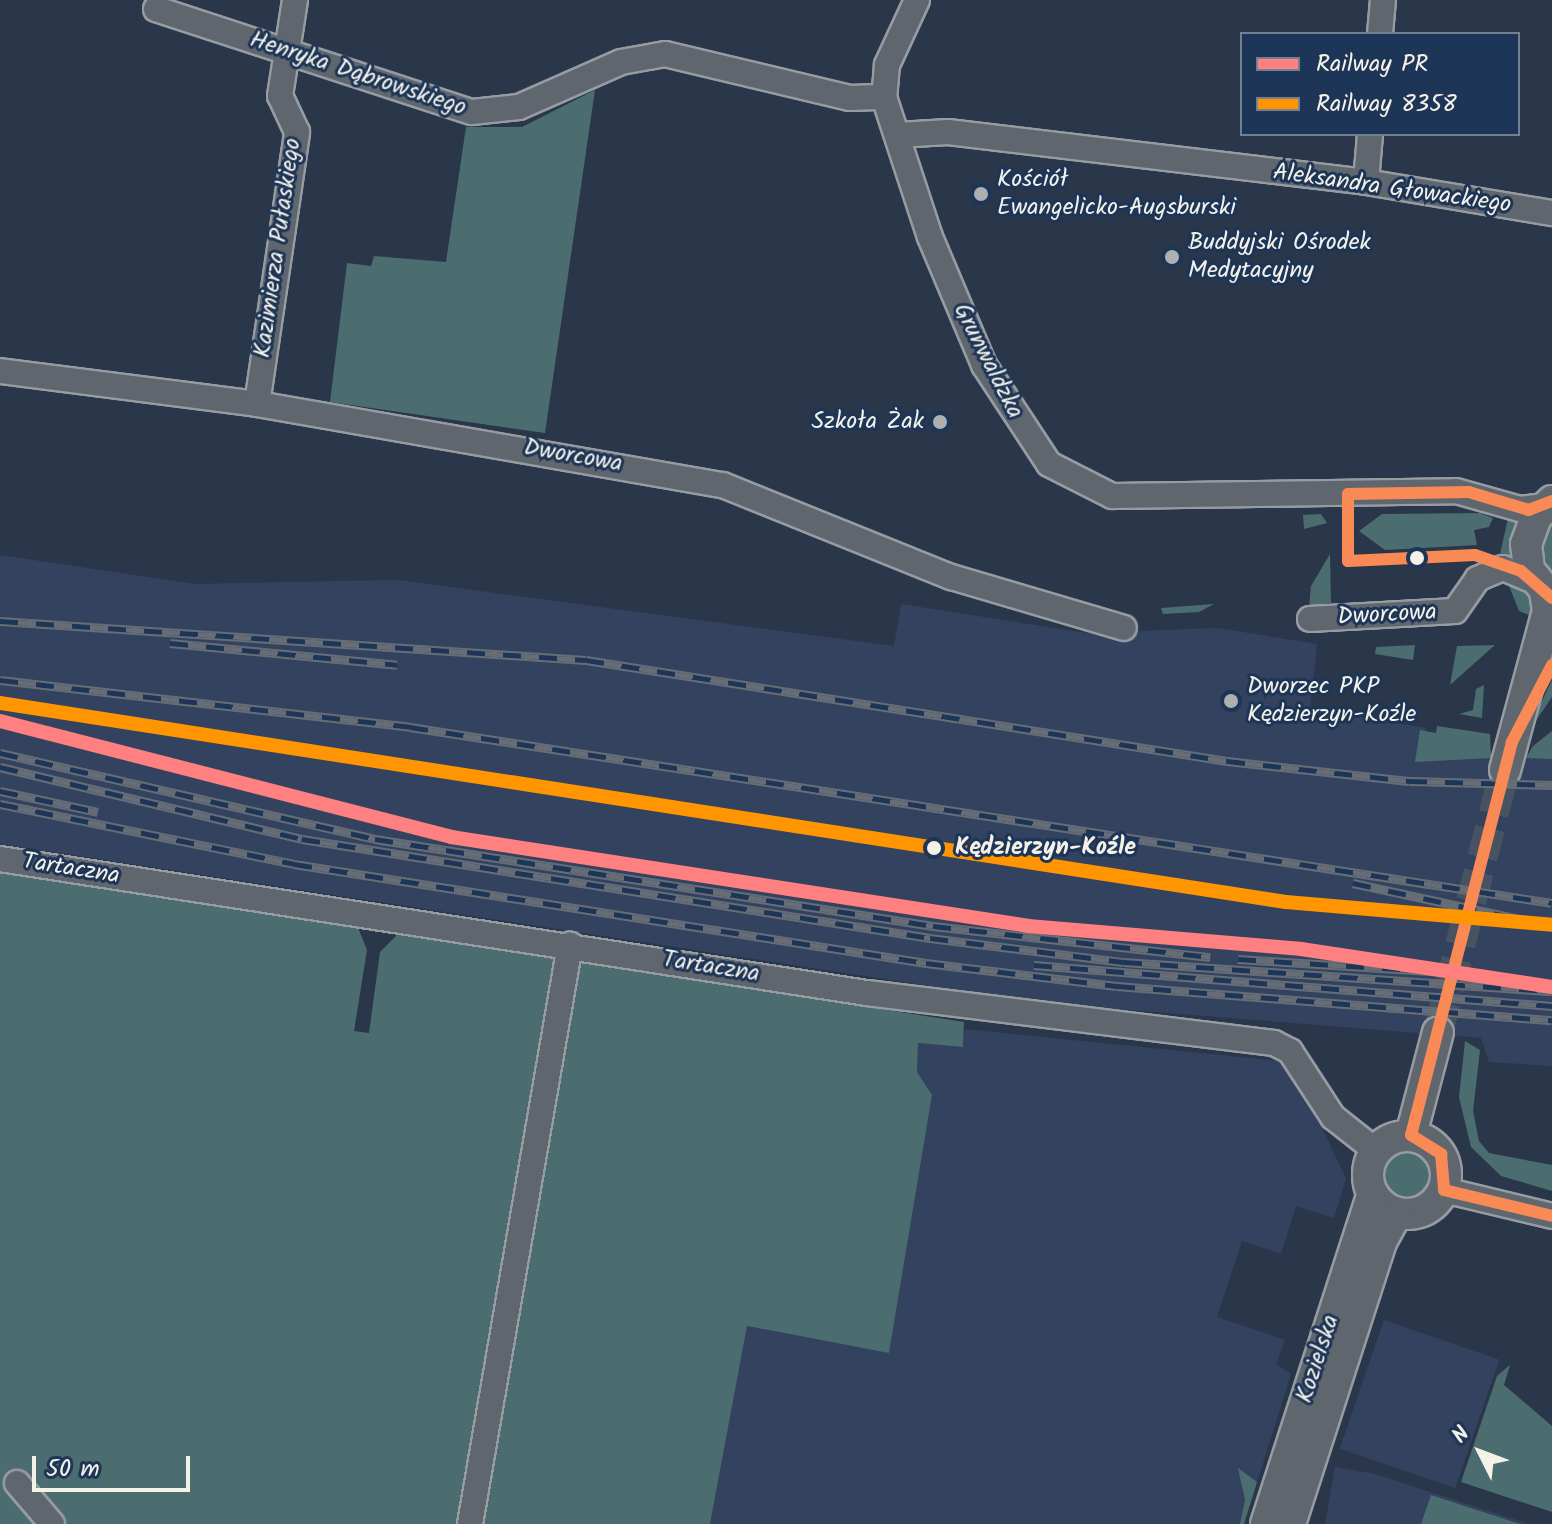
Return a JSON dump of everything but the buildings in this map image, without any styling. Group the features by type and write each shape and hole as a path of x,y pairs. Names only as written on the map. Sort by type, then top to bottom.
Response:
{"main road":[{"path":"1548,504 1526,544 1544,591 1548,611 1509,756 1552,665"},
{"path":"1411,1135 1438,1032"},
{"path":"1411,1135 1441,1154 1444,1190 1428,1209 1397,1213 1372,1195 1369,1169 1376,1151 1411,1135"},
{"name":"Kozielska","path":"1266,1524 1372,1195"},
{"name":"Kozielska","path":"1290,1524 1382,1240 1397,1213"}],"street":[{"name":"Kazimierza Pułaskiego","path":"257,404 297,132 280,96 295,0"},
{"name":"Grunwaldzka","path":"917,0 887,65 884,97 930,237 984,365 1028,439 1083,487 1124,496 1456,491 1520,509 1548,504"},
{"path":"1380,32 1383,0"},
{"name":"Henryka Dąbrowskiego","path":"156,9 472,112 519,107 621,62 665,54 850,98 884,97"},
{"name":"Aleksandra Głowackiego","path":"898,135 948,132 1366,182 1552,213"},
{"path":"1366,182 1370,136"},
{"name":"Dworcowa","path":"0,371 257,404 723,485 951,577 1124,628"},
{"name":"Dworcowa","path":"1310,619 1455,611 1477,579 1503,568 1544,591"},
{"name":"Tartaczna","path":"0,859 867,993 1274,1043 1290,1051 1333,1117 1376,1151"},
{"path":"470,1524 570,945"},
{"path":"1444,1190 1552,1216"},
{"path":"17,1483 52,1524"}],"shaded area":[{"path":"0,555 195,584 398,580 894,646 901,604 1086,633 1218,628 1317,644 1310,709 1426,728 1423,749 1552,755 1552,1066 1489,1062 1481,1038 1042,1003 0,844"},
{"path":"965,1029 1280,1061 1320,1123 1346,1179 1334,1218 1296,1206 1281,1254 1242,1241 1217,1317 1285,1340 1276,1364 1291,1374 1244,1524 710,1524 747,1326 889,1353 932,1095 917,1072 918,1043 963,1047"},
{"path":"1384,1320 1499,1360 1455,1488 1340,1449"},
{"path":"1335,1467 1375,1474 1529,1524 1325,1524"}],"green space":[{"path":"595,90 545,433 330,402 347,263 371,266 374,256 446,262 466,127 522,127"},
{"path":"1480,513 1493,518 1489,527 1474,530 1477,545 1385,550 1359,531 1382,514"},
{"path":"1321,514 1327,523 1304,529 1303,515"},
{"path":"1509,514 1525,520 1513,562 1500,554"},
{"path":"1552,523 1552,577 1542,550"},
{"path":"1330,554 1331,603 1309,607 1311,586"},
{"path":"1506,578 1530,589 1539,619 1519,611"},
{"path":"1214,604 1199,612 1163,614 1161,608"},
{"path":"1415,645 1413,660 1375,654 1376,647"},
{"path":"1495,645 1450,685 1457,646"},
{"path":"1552,680 1552,697 1533,725 1539,707"},
{"path":"1484,685 1482,718 1459,714 1473,710 1476,689"},
{"path":"1437,726 1490,734 1491,758 1415,762 1420,730 1436,733"},
{"path":"1552,731 1552,759 1526,758 1533,746"},
{"path":"0,873 357,925 367,950 354,1031 369,1033 380,952 398,934 964,1022 963,1047 918,1043 917,1072 932,1095 889,1353 747,1326 710,1524 0,1524"},
{"path":"1465,1041 1480,1050 1473,1111 1479,1141 1489,1153 1552,1165 1552,1191 1501,1176 1471,1147 1459,1097"},
{"path":"1408,1146 1428,1154 1436,1174 1428,1194 1408,1202 1388,1194 1380,1174 1388,1154"},
{"path":"1510,1365 1504,1385 1552,1426 1552,1512 1461,1482 1497,1376"},
{"path":"1238,1468 1257,1482 1244,1524 1240,1524 1245,1500"},
{"path":"1431,1495 1520,1524 1421,1524"}],"tunnel":[{"path":"1438,1032 1505,770"}],"railway":[{"path":"0,621 586,660 1227,761 1409,781 1552,785"},
{"path":"170,643 397,665"},
{"path":"0,680 410,727 1552,903"},
{"path":"0,753 375,839 933,926 1210,957"},
{"path":"0,767 302,839 930,938 1124,962 1552,991"},
{"path":"0,791 98,812"},
{"path":"0,804 294,864 926,963 1117,986 1552,1020"},
{"path":"1353,883 1552,926"},
{"path":"1238,959 1462,973"},
{"path":"1034,965 1552,1006"}],"rail line":[{"name":"8358","path":"0,703 1286,902 1552,925"},
{"name":"PR","path":"0,721 451,837 1029,926 1301,949 1552,987"}],"transit line":[{"path":"1552,501 1529,510 1469,492 1348,494 1348,561 1475,555 1521,571 1552,598"},
{"path":"1552,665 1512,742 1411,1135 1441,1154 1444,1190 1552,1216"}],"place":[{"name":"Kościół Ewangelicko-Augsburski","path":"981,194"},
{"name":"Buddyjski Ośrodek Medytacyjny","path":"1172,257"},
{"name":"Szkoła Żak","path":"940,422"},
{"name":"Dworzec PKP Kędzierzyn-Koźle","path":"1231,701"},
{"name":"Kędzierzyn-Koźle","path":"934,848"}]}
